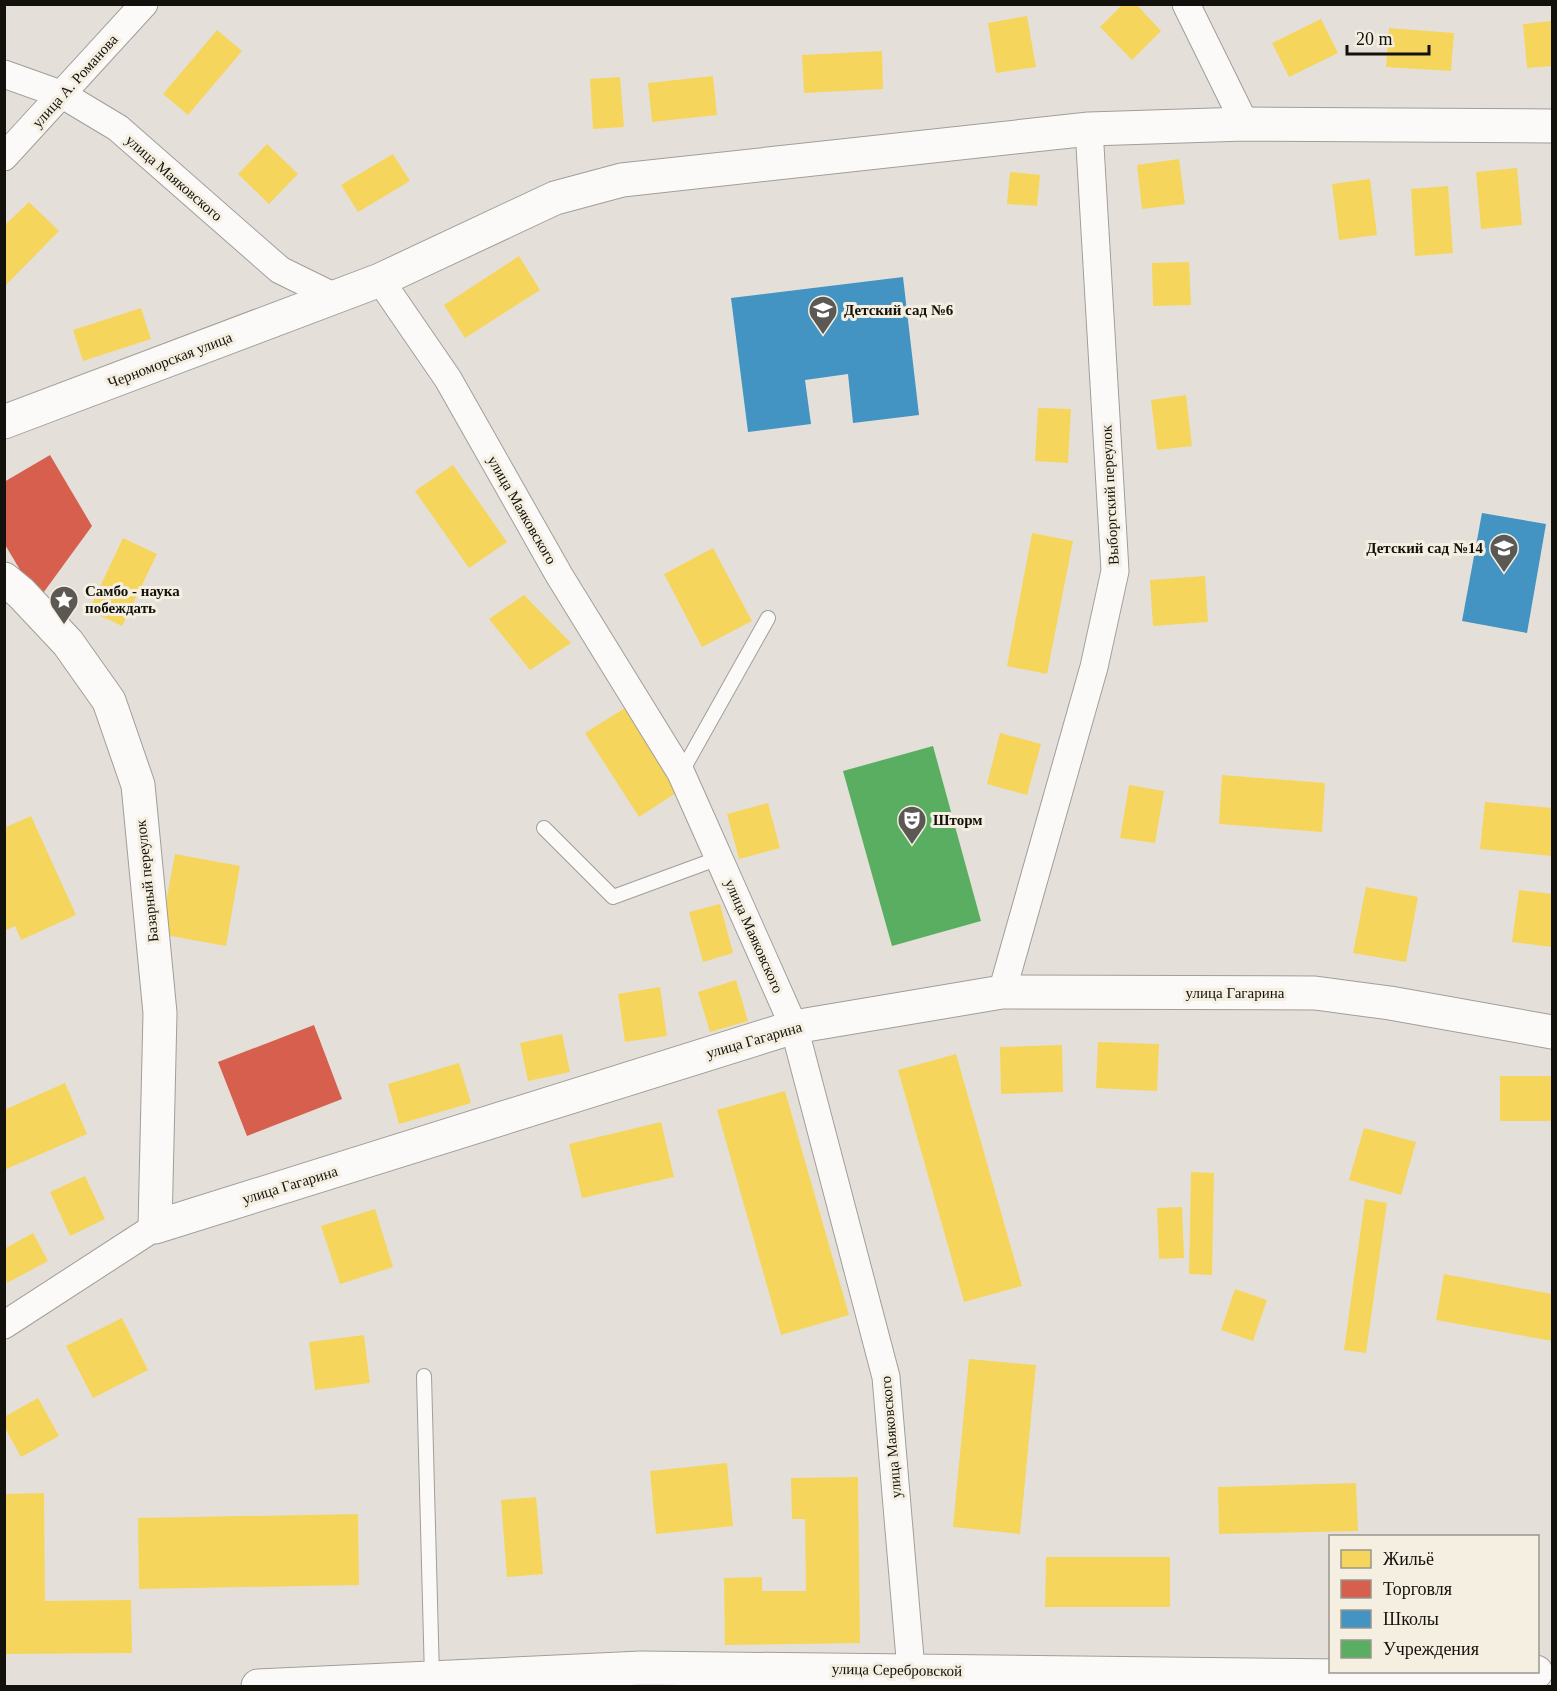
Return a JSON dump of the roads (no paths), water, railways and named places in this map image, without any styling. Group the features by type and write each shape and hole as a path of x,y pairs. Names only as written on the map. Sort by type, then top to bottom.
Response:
{"street":[{"name":"улица А. Романова","path":"4,158 144,4"},
{"path":"1186,4 1245,124"},
{"name":"улица Маяковского","path":"4,74 63,95 118,128 280,270 335,297"},
{"name":"Черноморская улица","path":"4,422 380,280 555,198 622,180 1089,129 1245,124 1552,126"},
{"name":"Выборгский переулок","path":"1002,992 1094,667 1115,571 1089,129"},
{"name":"улица Маяковского","path":"380,280 448,379 559,575 681,773 794,1027 886,1377 911,1670"},
{"name":"Базарный переулок","path":"4,579 21,593 68,643 109,701 138,785 160,1013 155,1227"},
{"name":"улица Гагарина","path":"4,1325 155,1227 794,1027 1002,992 1315,993 1390,1003 1552,1032"},
{"name":"улица Серебровской","path":"258,1686 641,1668 1347,1676 1461,1673"}],"lane":[{"path":"681,773 768,618"},
{"path":"544,828 613,897 719,858"},
{"path":"424,1376 432,1677"}],"place":[{"name":"Детский сад №6","path":"823,336"},
{"name":"Детский сад №14","path":"1504,574"},
{"name":"Самбо - наука побеждать","path":"64,626"},
{"name":"Шторм","path":"912,846"}]}
